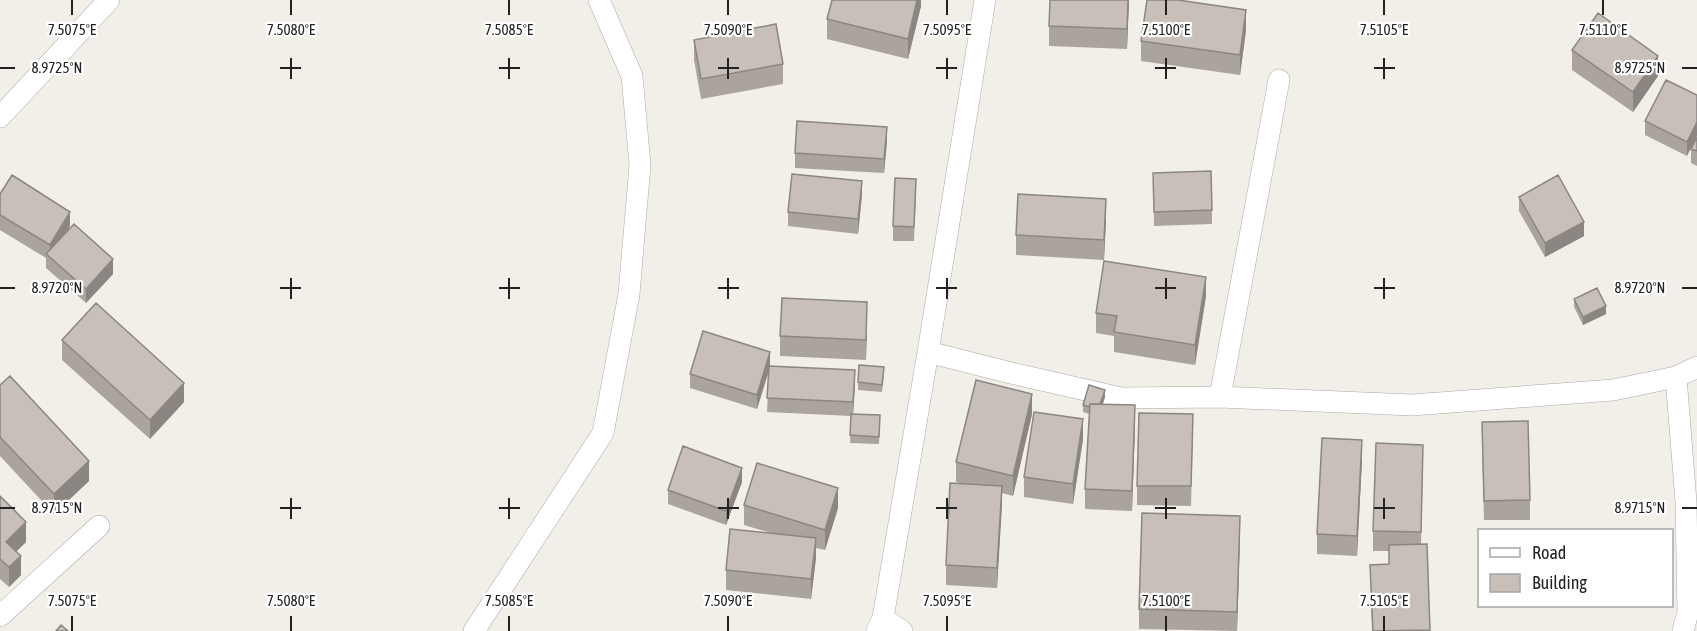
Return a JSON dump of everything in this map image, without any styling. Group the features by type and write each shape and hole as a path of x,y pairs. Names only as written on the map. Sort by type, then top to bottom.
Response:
{"street":[{"path":"0,117 109,0"},
{"path":"474,631 603,433 629,294 640,165 632,75 599,0"},
{"path":"902,631 880,624 928,352 985,0"},
{"path":"1220,397 1280,80"},
{"path":"928,352 1011,374 1121,398 1220,397 1412,405 1613,390 1676,377 1697,367"},
{"path":"1676,377 1686,502 1688,612 1683,631"},
{"path":"0,616 99,526"}],"building":[{"path":"832,0 917,0 908,39 827,19"},
{"path":"1050,0 1128,0 1127,29 1049,26"},
{"path":"1147,0 1178,0 1246,10 1240,55 1141,41"},
{"path":"1598,13 1658,56 1633,92 1572,50"},
{"path":"776,24 783,64 701,79 694,40"},
{"path":"1666,80 1697,95 1697,122 1687,142 1645,121"},
{"path":"797,121 887,127 884,159 795,153"},
{"path":"1697,137 1697,151 1691,149"},
{"path":"1211,171 1212,210 1154,212 1153,173"},
{"path":"792,174 862,181 858,219 788,212"},
{"path":"12,175 70,212 50,245 0,215 0,194"},
{"path":"1558,175 1584,222 1545,243 1519,197"},
{"path":"895,178 916,179 914,227 893,226"},
{"path":"1018,194 1106,199 1104,240 1016,235"},
{"path":"74,224 113,259 86,289 46,254"},
{"path":"1104,261 1206,277 1195,345 1114,332 1117,316 1096,313"},
{"path":"1597,288 1606,306 1583,317 1574,299"},
{"path":"782,298 867,302 866,340 780,336"},
{"path":"96,303 184,383 150,420 62,340"},
{"path":"703,331 770,352 757,395 690,374"},
{"path":"859,365 884,367 882,385 858,382"},
{"path":"769,366 855,370 853,402 767,398"},
{"path":"10,376 89,461 54,494 0,437 0,385"},
{"path":"976,380 1032,394 1013,476 956,462"},
{"path":"1089,385 1105,390 1100,404 1090,404 1089,407 1083,405"},
{"path":"1090,404 1135,405 1132,491 1085,489"},
{"path":"1034,412 1083,419 1073,484 1024,477"},
{"path":"1139,413 1193,414 1191,486 1137,486"},
{"path":"851,414 880,415 879,437 850,435"},
{"path":"1528,421 1530,500 1484,501 1482,422"},
{"path":"1322,438 1362,440 1357,536 1317,534"},
{"path":"1376,443 1423,445 1421,532 1373,531"},
{"path":"683,446 742,468 726,511 668,490"},
{"path":"757,463 838,488 825,530 744,505"},
{"path":"950,483 1002,486 997,568 946,565"},
{"path":"0,496 26,522 6,542 21,556 9,567 0,559"},
{"path":"1142,513 1240,516 1237,612 1139,609"},
{"path":"730,529 816,538 811,579 726,570"},
{"path":"1427,544 1430,630 1373,631 1370,565 1389,564 1389,545"},
{"path":"61,625 68,631 56,631"}]}
